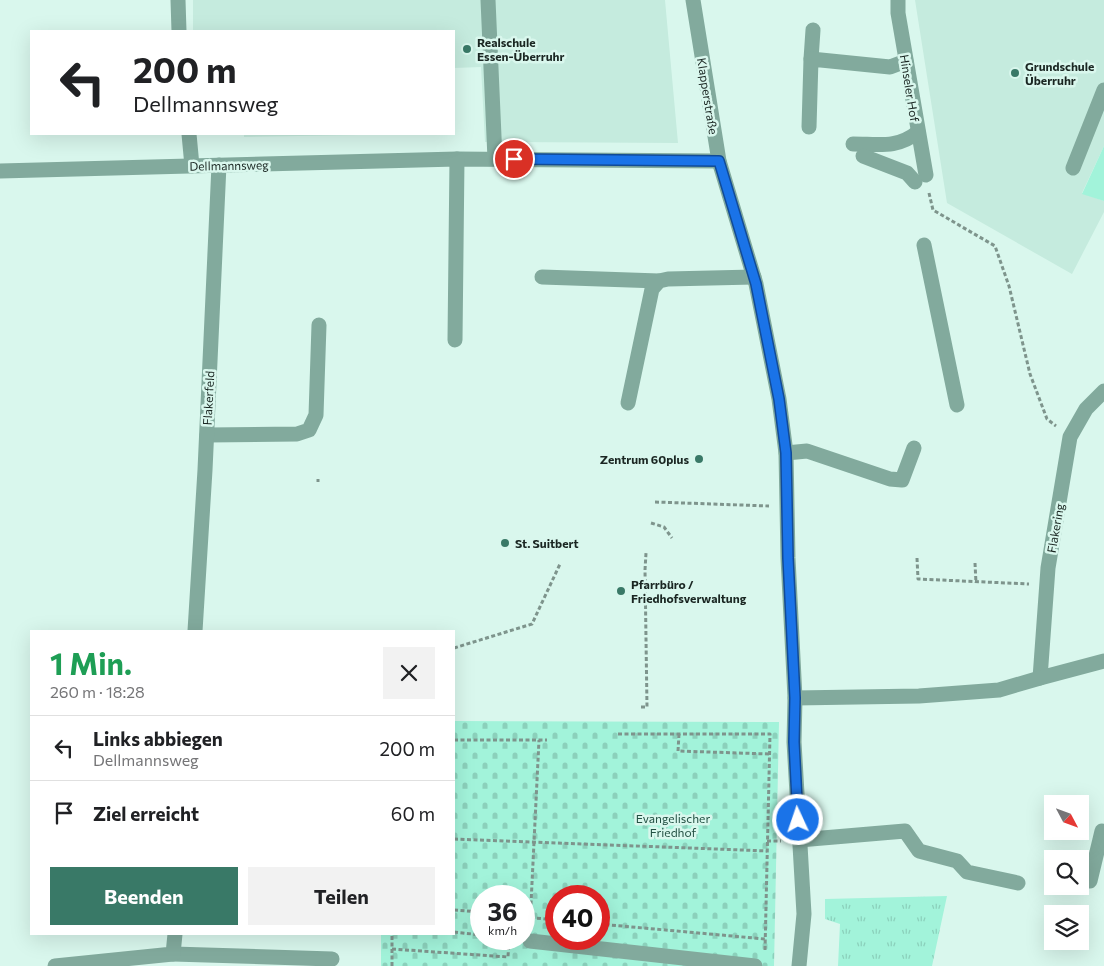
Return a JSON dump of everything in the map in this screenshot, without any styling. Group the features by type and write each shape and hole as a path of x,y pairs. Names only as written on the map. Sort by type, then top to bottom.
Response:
{"street":[{"path":"178,0 178,30"},
{"path":"488,0 495,159"},
{"name":"Klapperstraße","path":"693,0 719,161 754,277 779,399 786,453 788,558 795,698 794,742 804,914 799,966"},
{"name":"Hinseler Hof","path":"898,0 898,13 918,132 921,178"},
{"path":"810,127 812,30"},
{"path":"811,59 890,67 906,62"},
{"path":"1073,168 1104,90"},
{"path":"853,144 890,145 908,140 918,132"},
{"path":"189,135 192,166"},
{"path":"863,156 921,178"},
{"path":"456,340 457,159"},
{"name":"Dellmannsweg","path":"0,171 457,159 719,161"},
{"name":"Flakerfeld","path":"195,630 207,435 219,165"},
{"path":"924,245 957,405"},
{"path":"542,277 659,281 668,279 754,277"},
{"path":"628,403 652,289 659,281"},
{"path":"207,435 297,434 309,430 316,415 319,325"},
{"name":"Flakering","path":"1040,678 1047,584 1070,437 1086,408 1104,391"},
{"path":"786,453 807,451 890,479 902,480 914,448"},
{"path":"795,698 919,696 999,690 1104,662"},
{"path":"799,840 905,831 920,852 957,861 967,872 1018,883"},
{"path":"1090,881 1102,831 1104,832"},
{"path":"173,954 175,935"},
{"path":"535,941 760,962"},
{"path":"56,966 173,954 332,959"}],"path":[{"path":"921,178 933,210 995,246 1009,286 1030,374 1048,419 1070,437"},
{"path":"655,502 788,506"},
{"path":"651,523 664,527 672,538"},
{"path":"641,707 647,707 646,553"},
{"path":"917,558 918,579 976,583 1047,584"},
{"path":"976,563 976,583"},
{"path":"455,648 532,624 560,564"},
{"path":"618,734 770,734 765,939 760,962"},
{"path":"679,734 678,751 769,754"},
{"path":"455,740 547,740"},
{"path":"532,885 539,740"},
{"path":"455,839 767,851"},
{"path":"455,910 470,911"},
{"path":"610,925 765,939"},
{"path":"455,932 470,934"},
{"path":"392,935 392,966"},
{"path":"392,949 508,957 508,950"}],"shaded area":[{"path":"193,0 665,0 678,143 485,142 481,67 455,68 455,30 193,30"},
{"name":"Grundschule Überruhr","path":"915,0 1104,0 1104,146 1082,193 1104,201 1104,212 1072,274 947,203"},
{"path":"244,135 361,135 244,137"}],"green space":[{"path":"1104,146 1104,201 1082,194"},
{"name":"Evangelischer Friedhof","path":"455,721 779,722 774,966 381,966 381,935 455,935"},
{"path":"947,896 932,966 838,966 840,924 825,919 825,899"}],"place":[{"name":"Realschule Essen-Überruhr","path":"467,49"},
{"name":"Grundschule Überruhr","path":"1015,73"},
{"name":"Zentrum 60plus","path":"699,459"},
{"name":"St. Suitbert","path":"505,543"},
{"name":"Pfarrbüro / Friedhofsverwaltung","path":"621,591"}],"route":[{"path":"514,159 719,161 756,284 779,399 786,453 798,820"}]}
